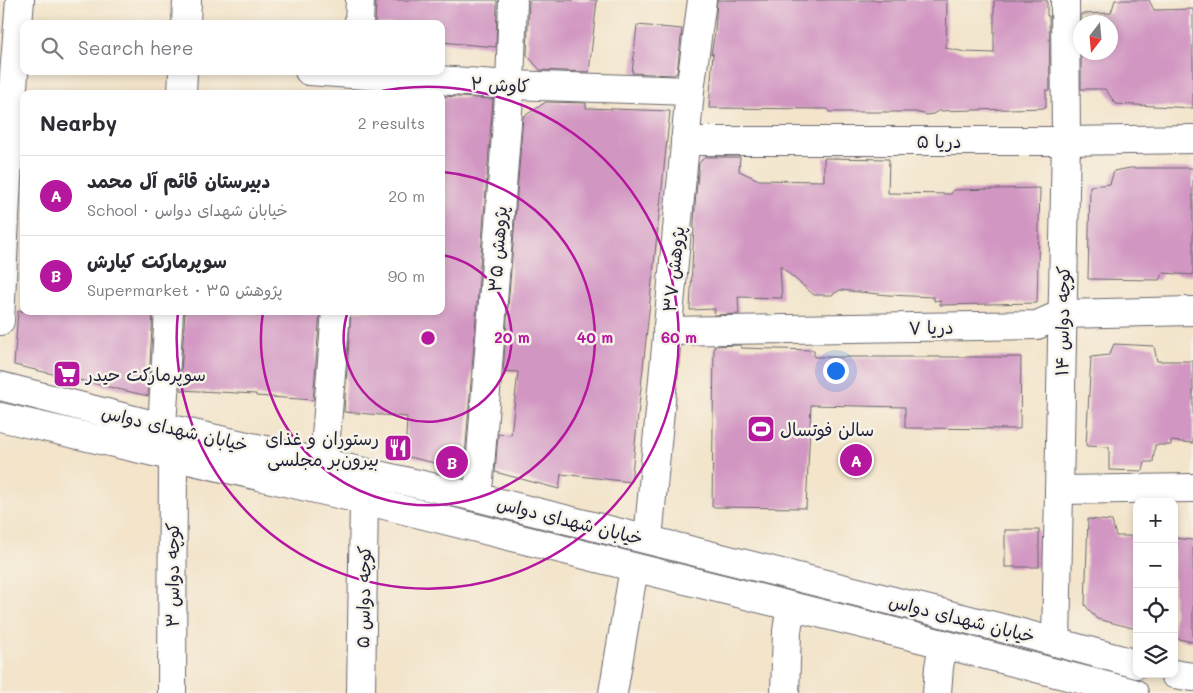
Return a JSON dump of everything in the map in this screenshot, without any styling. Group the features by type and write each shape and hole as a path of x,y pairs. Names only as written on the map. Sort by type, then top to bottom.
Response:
{"street":[{"path":"0,321 5,137 20,52 20,0"},
{"path":"186,20 187,0"},
{"path":"359,20 360,0"},
{"name":"پژوهش ۳۵","path":"476,497 479,480 510,85 513,0"},
{"name":"پژوهش ۳۷","path":"648,539 685,140 702,0"},
{"name":"کوچه دواس ۱۴","path":"1056,642 1066,141 1065,0"},
{"path":"182,90 183,75"},
{"name":"کاوش ۲","path":"330,75 356,80 690,91"},
{"name":"دریا ۵","path":"685,140 1193,140"},
{"name":"دریا ۷","path":"667,331 1037,325 1062,314 1193,311"},
{"path":"162,427 169,315"},
{"path":"324,462 336,315"},
{"name":"خیابان شهدای دواس","path":"0,386 162,427 476,497 648,539 1133,663"},
{"name":"خیابان شهدای دواس","path":"0,417 364,500 1134,693"},
{"name":"کوچه دواس ۳","path":"172,693 173,457"},
{"path":"1059,490 1193,488"},
{"name":"کوچه دواس ۵","path":"361,693 364,500"},
{"path":"613,693 634,568"},
{"path":"785,693 787,631 791,606"},
{"path":"937,693 943,644"},
{"path":"1178,675 1193,677"}],"building":[{"path":"376,0 497,0 496,47 445,42 445,20 375,20"},
{"path":"529,0 597,0 589,72 540,70 527,55"},
{"path":"717,0 947,0 946,48 965,52 994,53 994,0 1047,0 1050,90 1046,90 1046,108 938,111 927,115 915,112 829,112 828,109 709,108 713,53 711,54 715,32"},
{"path":"1115,0 1149,0 1154,10 1193,9 1193,108 1116,104 1105,89 1081,89 1081,60 1118,60 1118,15 1081,14 1111,13"},
{"path":"637,25 682,29 677,73 673,75 632,73"},
{"path":"445,96 493,99 464,470 405,456 407,417 344,412 351,315 445,315"},
{"path":"546,102 586,103 586,108 670,111 631,482 561,474 559,489 495,472 498,434 511,435 518,372 503,371 523,117"},
{"path":"705,157 740,157 739,171 759,180 824,181 824,158 889,159 888,193 951,194 953,190 1040,188 1037,303 940,305 940,300 934,301 934,297 840,290 832,295 814,295 780,266 782,298 738,297 739,314 714,315 715,309 690,310 699,163"},
{"path":"1130,168 1193,168 1193,275 1163,273 1159,280 1088,279 1090,186 1110,184 1114,171"},
{"path":"18,311 20,311 20,315 153,315 148,396 14,365"},
{"path":"185,315 320,315 313,400 256,396 256,394 180,390"},
{"path":"1114,344 1154,346 1157,361 1193,361 1193,443 1171,441 1171,445 1155,445 1153,462 1145,462 1143,471 1109,470 1109,447 1086,446 1091,357 1109,355"},
{"path":"741,345 741,348 814,350 814,357 1021,357 1020,429 905,428 905,407 811,405 806,508 712,507 714,346"},
{"path":"1088,519 1112,521 1116,536 1133,536 1133,628 1097,619 1085,605"},
{"path":"1005,530 1039,530 1039,567 1005,567"},
{"path":"1178,538 1193,540 1193,642 1178,639"}],"place":[{"name":"سوپرمارکت حیدر","path":"67,374"},
{"name":"سالن فوتسال","path":"761,429"},
{"name":"رستوران و غذای بیرون‌بر مجلسی","path":"398,448"},
{"name":"دبیرستان قائم آل محمد","path":"856,460"},
{"name":"سوپرمارکت کیارش","path":"452,462"}]}
